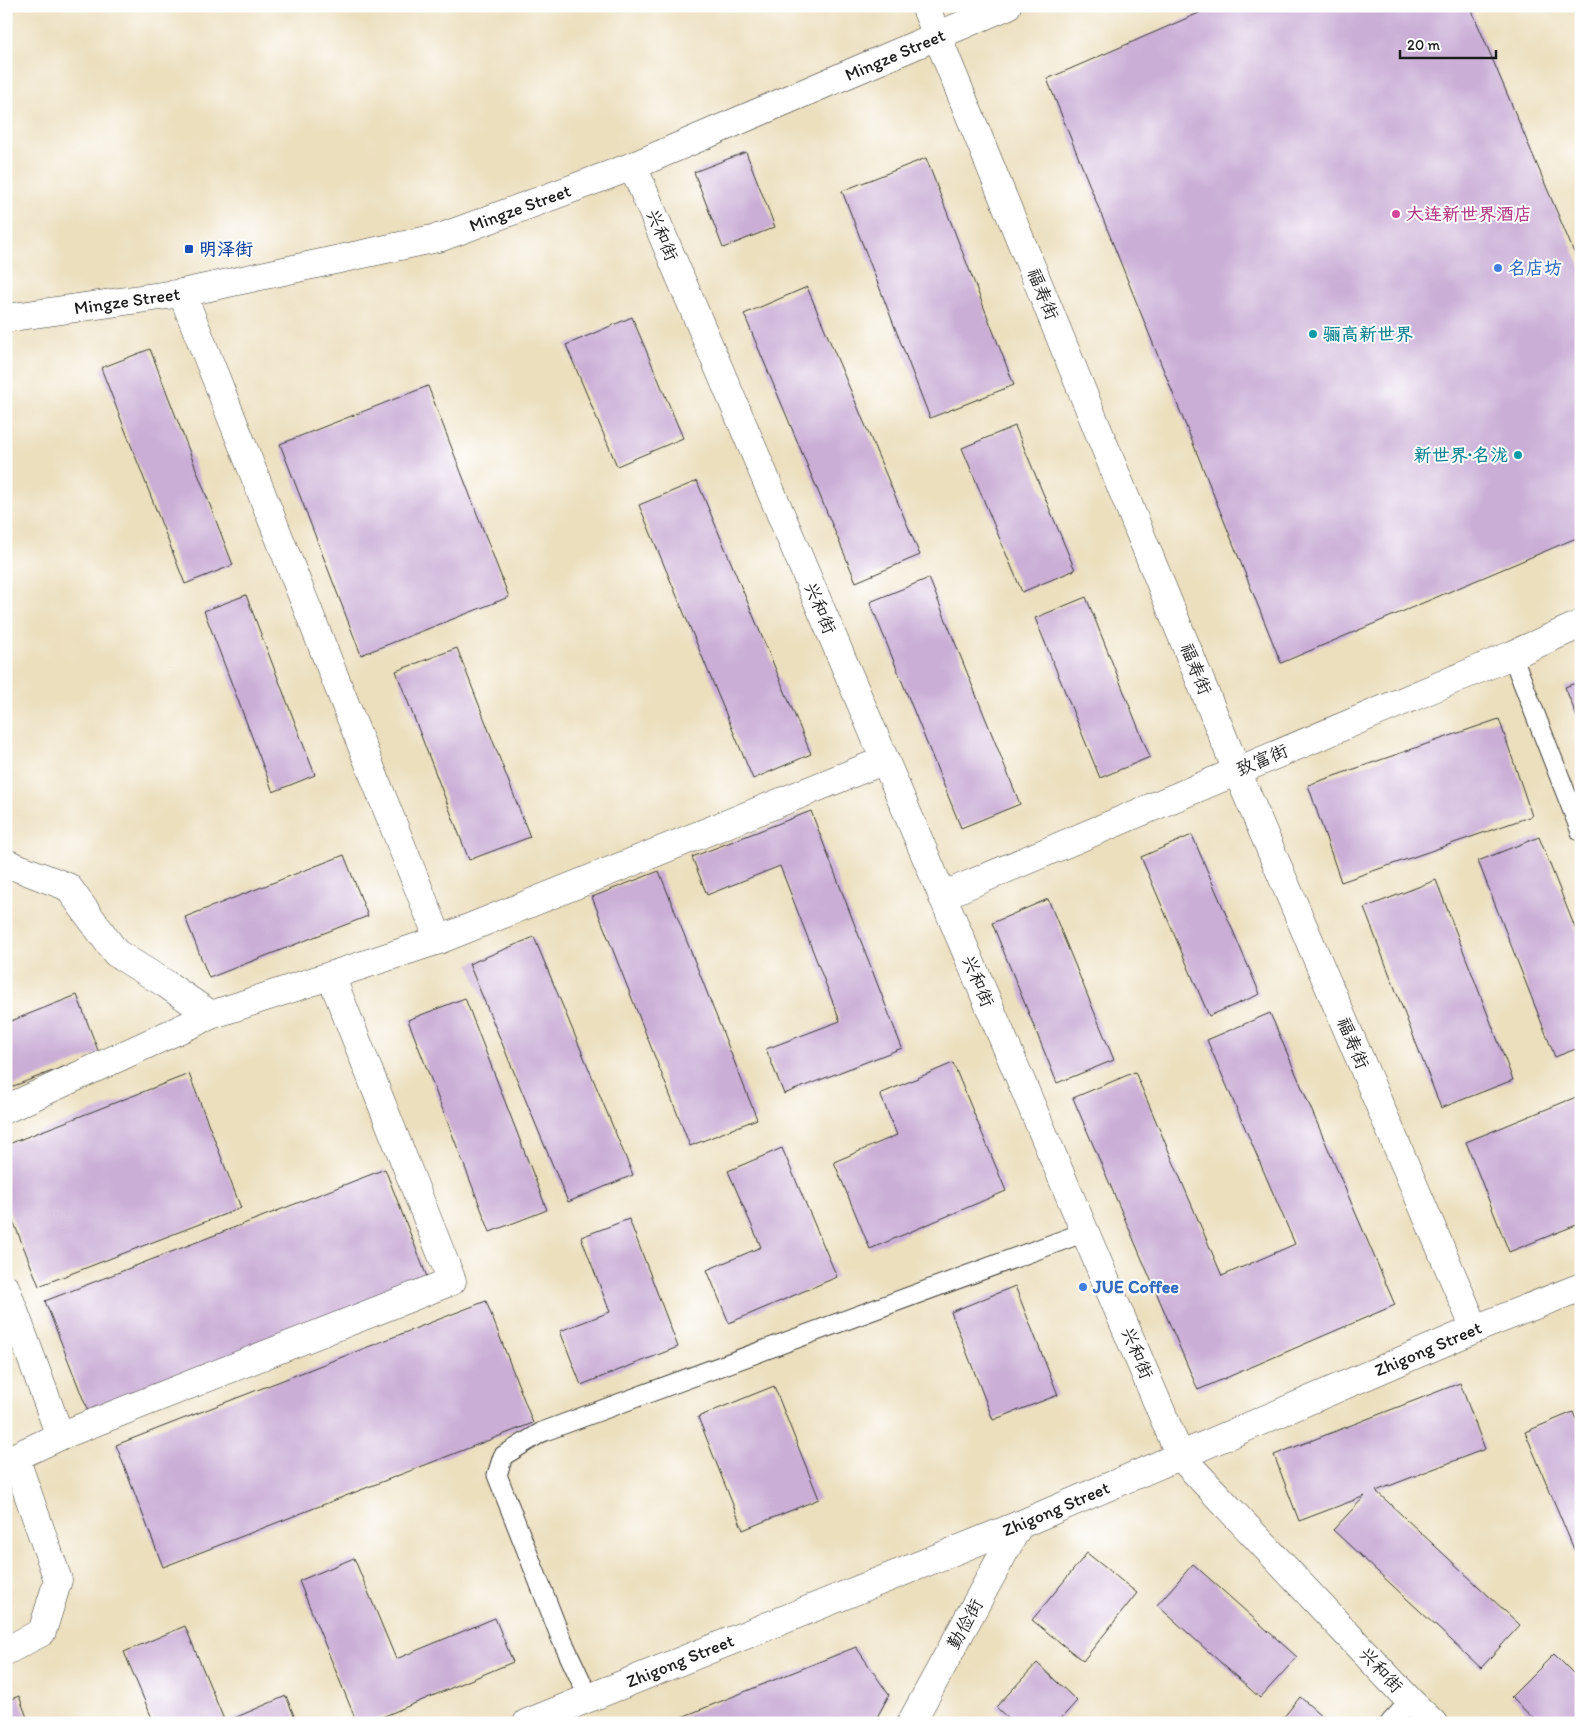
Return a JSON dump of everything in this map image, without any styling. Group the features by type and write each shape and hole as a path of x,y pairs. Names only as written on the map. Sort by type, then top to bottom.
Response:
{"street":[{"name":"福寿街","path":"925,6 1237,771 1475,1329"},
{"name":"Mingze Street","path":"6,318 182,293 442,237 633,166 1007,6"},
{"name":"兴和街","path":"633,166 1180,1456 1410,1701 1434,1723"},
{"path":"182,293 439,940"},
{"name":"致富街","path":"942,896 1581,624"},
{"path":"6,1109 211,1016 439,940 884,760"},
{"path":"6,863 68,887 116,953 166,984 211,1016"},
{"path":"6,1650 42,1632 58,1580 15,1457 60,1436 452,1281 331,976"},
{"name":"Zhigong Street","path":"527,1723 1019,1525 1475,1329 1581,1287"},
{"path":"6,1289 60,1436"},
{"name":"勤俭街","path":"911,1723 1019,1525"}],"lane":[{"path":"1512,655 1581,832"},
{"path":"589,1698 560,1638 497,1474 503,1456 542,1432 1085,1232"},
{"path":"1390,1723 1410,1701"}],"building":[{"name":"骊高新世界","path":"1215,6 1470,6 1581,269 1581,536 1281,663 1047,79"},
{"path":"746,152 775,227 723,248 694,172"},
{"path":"926,158 1014,385 930,418 842,191"},
{"path":"807,287 920,555 856,582 744,314"},
{"path":"632,317 683,438 617,466 566,345"},
{"path":"150,349 233,565 185,584 101,368"},
{"path":"428,386 509,597 361,655 280,444"},
{"path":"1015,426 1075,570 1022,592 962,448"},
{"path":"697,481 811,754 753,779 639,505"},
{"path":"929,578 1020,804 961,828 870,602"},
{"path":"246,595 315,775 273,792 204,611"},
{"path":"1086,597 1150,757 1100,778 1035,618"},
{"path":"457,648 530,837 469,860 396,671"},
{"path":"1581,681 1581,727 1565,687"},
{"path":"1499,719 1532,816 1341,882 1308,785"},
{"path":"811,811 902,1048 784,1094 766,1049 840,1021 780,866 707,895 692,857"},
{"path":"1192,835 1260,994 1209,1016 1141,857"},
{"path":"1539,837 1581,943 1581,1047 1555,1057 1478,861"},
{"path":"344,855 368,916 209,978 185,917"},
{"path":"659,871 757,1119 690,1146 592,897"},
{"path":"1436,880 1513,1080 1441,1108 1364,908"},
{"path":"1048,899 1114,1060 1057,1083 992,923"},
{"path":"534,937 633,1175 568,1202 469,964"},
{"path":"77,995 99,1053 6,1089 6,1023"},
{"path":"465,998 547,1210 490,1232 408,1020"},
{"path":"1270,1013 1395,1305 1198,1390 1073,1098 1135,1072 1222,1276 1295,1244 1207,1040"},
{"path":"953,1063 1006,1191 870,1249 834,1162 897,1135 880,1094"},
{"path":"189,1074 241,1208 39,1286 6,1203 6,1145"},
{"path":"1581,1095 1581,1223 1509,1252 1466,1142"},
{"path":"782,1148 837,1277 729,1323 707,1270 761,1247 728,1171"},
{"path":"385,1169 429,1282 89,1414 45,1301"},
{"path":"629,1219 678,1347 581,1385 560,1331 610,1312 581,1237"},
{"path":"1015,1286 1058,1395 993,1420 951,1312"},
{"path":"486,1301 533,1423 163,1567 116,1445"},
{"path":"1460,1383 1485,1449 1376,1491 1520,1625 1481,1668 1333,1530 1365,1496 1299,1521 1274,1455"},
{"path":"774,1386 819,1499 743,1530 698,1417"},
{"path":"1573,1412 1581,1431 1581,1566 1525,1432"},
{"path":"1087,1553 1137,1593 1083,1661 1032,1620"},
{"path":"354,1558 396,1659 495,1618 513,1662 368,1723 357,1723 299,1581"},
{"path":"1193,1564 1297,1657 1260,1698 1157,1605"},
{"path":"185,1626 225,1722 286,1696 297,1723 154,1723 124,1652"},
{"path":"856,1647 889,1695 874,1723 667,1723"},
{"path":"1554,1654 1581,1681 1581,1723 1538,1723 1511,1697"},
{"path":"1037,1663 1077,1701 1057,1723 1013,1723 996,1707"},
{"path":"19,1696 29,1723 6,1723 6,1701"},
{"path":"1300,1697 1330,1723 1279,1723"}],"place":[{"name":"大连新世界酒店","path":"1396,214"},
{"name":"明泽街","path":"189,249"},
{"name":"名店坊","path":"1498,268"},
{"name":"骊高新世界","path":"1313,334"},
{"name":"新世界·名泷","path":"1518,455"},
{"name":"JUE Coffee","path":"1083,1287"}]}
